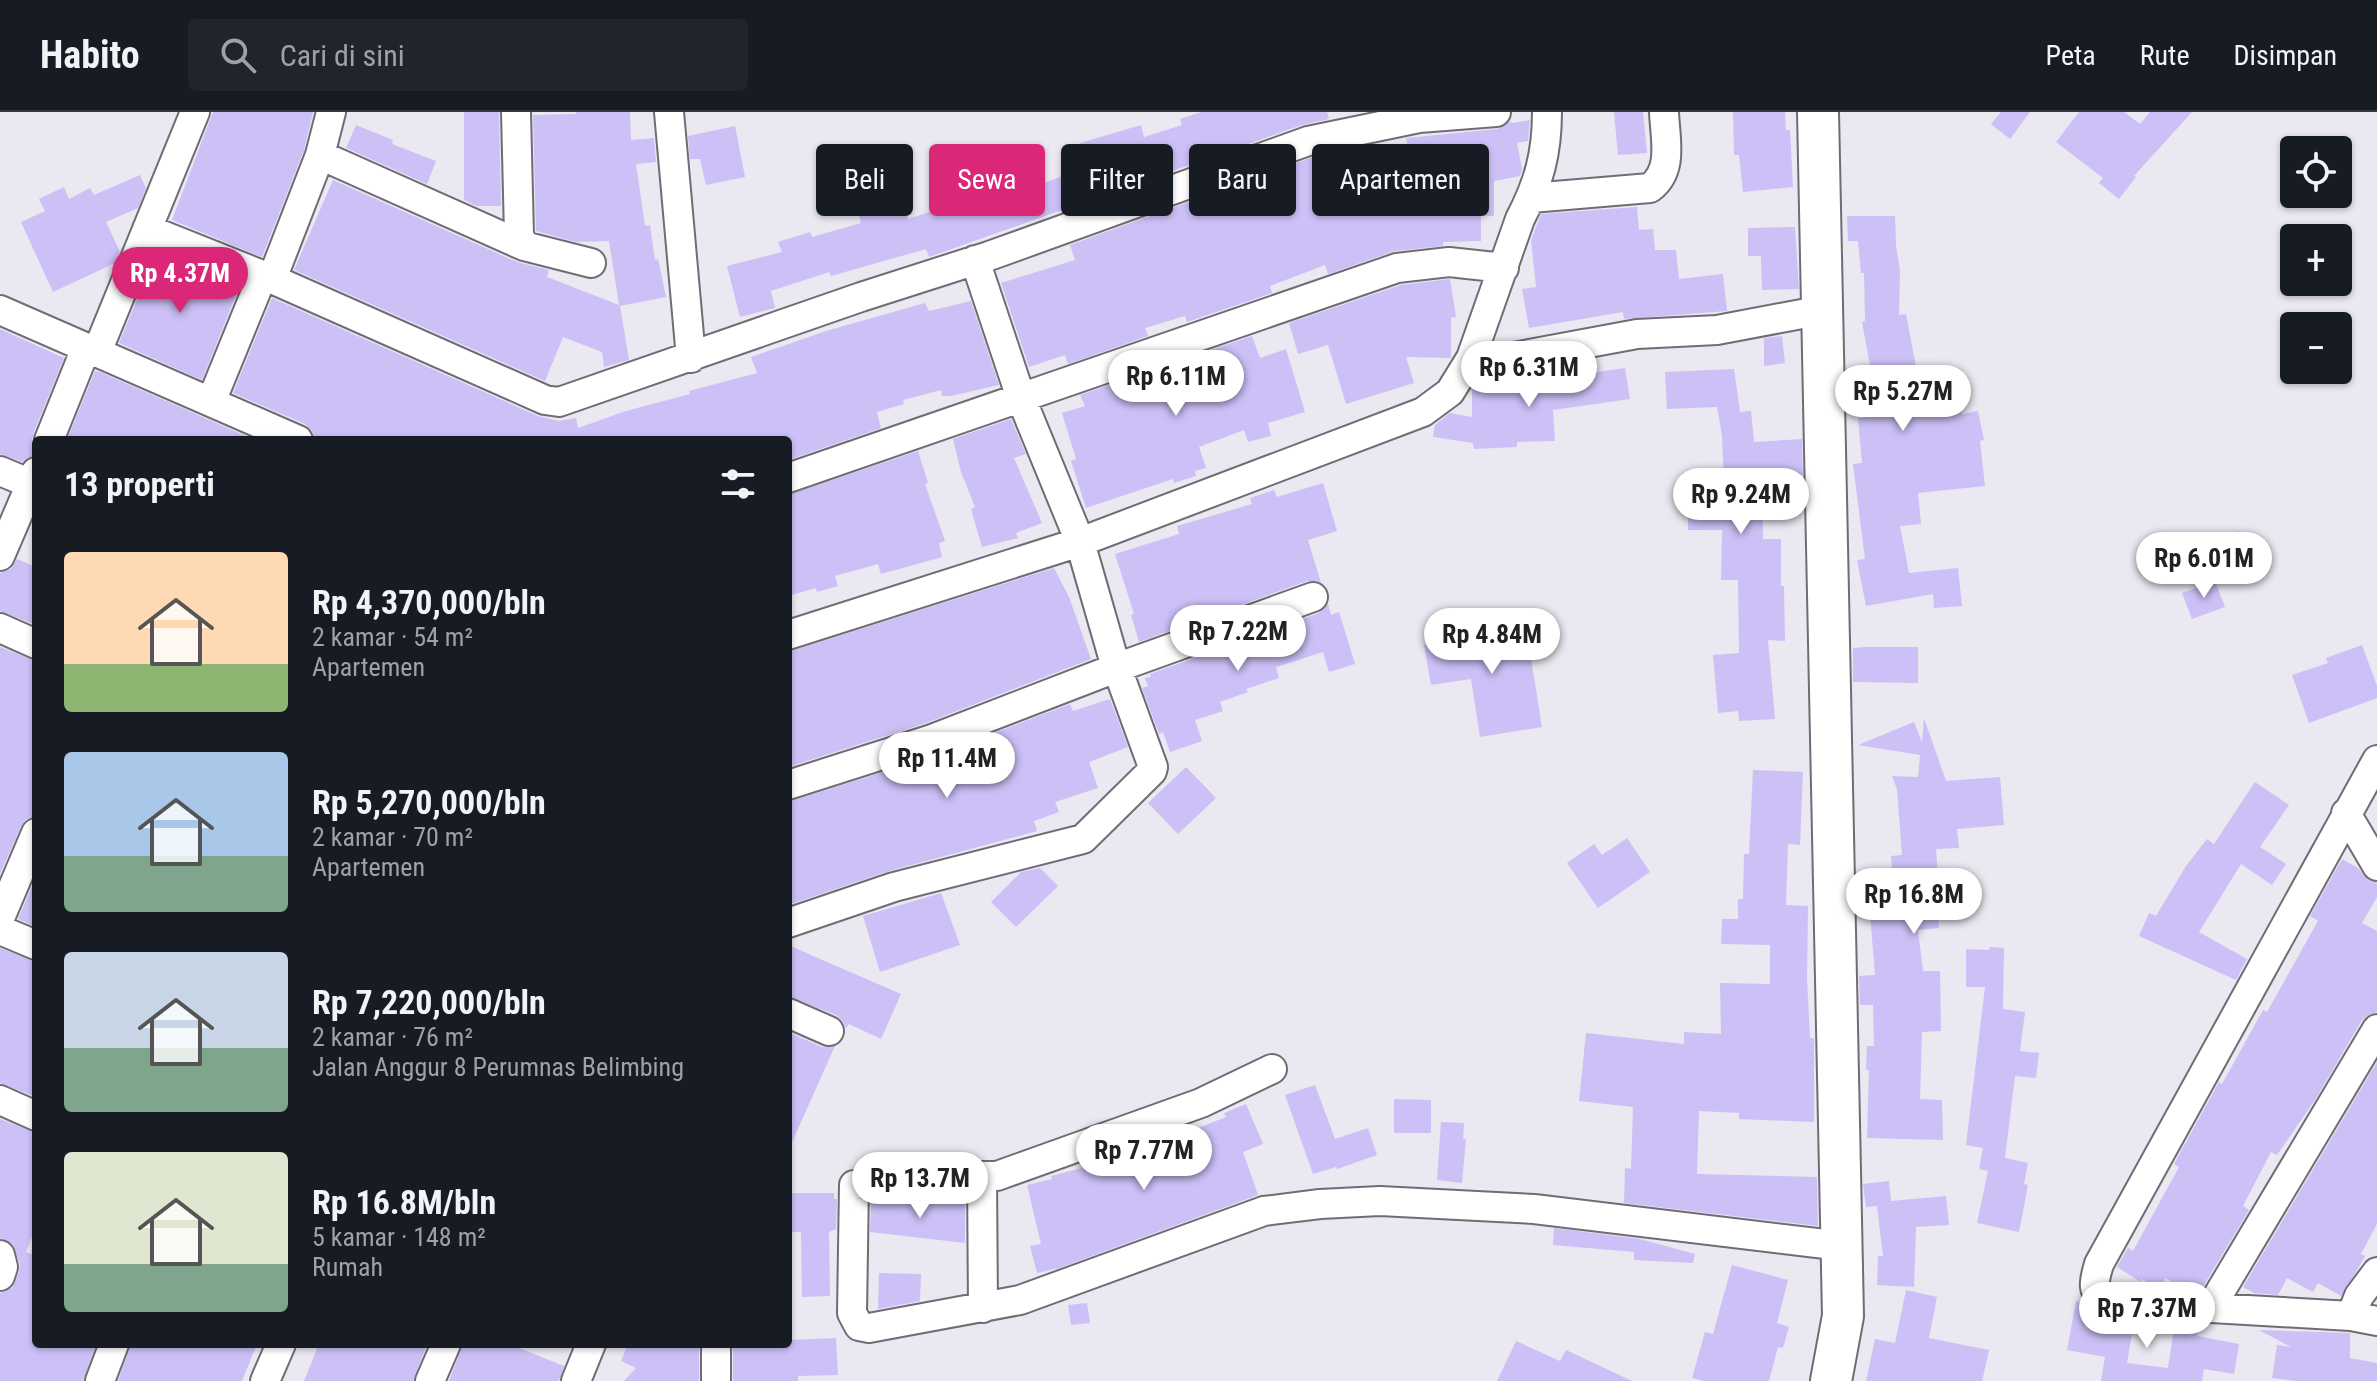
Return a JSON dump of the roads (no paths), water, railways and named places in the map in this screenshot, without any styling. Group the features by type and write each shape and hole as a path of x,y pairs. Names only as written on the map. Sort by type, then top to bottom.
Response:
{"street":[{"path":"51,436 147,229 195,112"},
{"path":"211,402 320,155 331,112"},
{"path":"516,112 519,235 524,246"},
{"path":"669,112 691,358"},
{"path":"147,229 545,400 559,402 975,260 1308,141 1419,118 1496,112"},
{"path":"792,634 1080,542 1423,412 1450,392 1471,358 1520,219 1531,198 1547,144 1547,112"},
{"path":"1531,198 1650,188 1659,181 1666,167 1664,112"},
{"path":"1825,116 1823,310 1843,1316 1831,1381"},
{"path":"320,155 524,246 591,263"},
{"path":"792,922 894,887 1083,839 1152,771 1116,668 1080,542 1021,398 975,260"},
{"path":"792,477 1397,268 1449,262 1504,268"},
{"path":"0,310 289,436"},
{"path":"1471,358 1508,358 1637,334 1717,330 1823,310"},
{"path":"0,471 32,479"},
{"path":"0,556 32,484"},
{"path":"792,784 932,739 1313,597"},
{"path":"0,628 32,642"},
{"path":"2377,760 2099,1264 2094,1290 2108,1302 2364,1319 2359,1296 2377,1272"},
{"path":"2346,813 2377,866"},
{"path":"0,918 32,842"},
{"path":"0,930 32,943"},
{"path":"792,1015 829,1031"},
{"path":"2211,1307 2377,1029"},
{"path":"1272,1069 1201,1103 997,1176 854,1185 854,1321 859,1326 869,1328 1020,1300 1264,1211 1320,1204 1380,1201 1534,1209 1842,1246"},
{"path":"0,1100 32,1114"},
{"path":"982,1176 983,1308"},
{"path":"0,1255 3,1267 0,1276"},
{"path":"100,1381 112,1348"},
{"path":"265,1381 279,1348"},
{"path":"430,1381 444,1348"},
{"path":"576,1381 589,1348"},
{"path":"716,1348 716,1381"}]}
